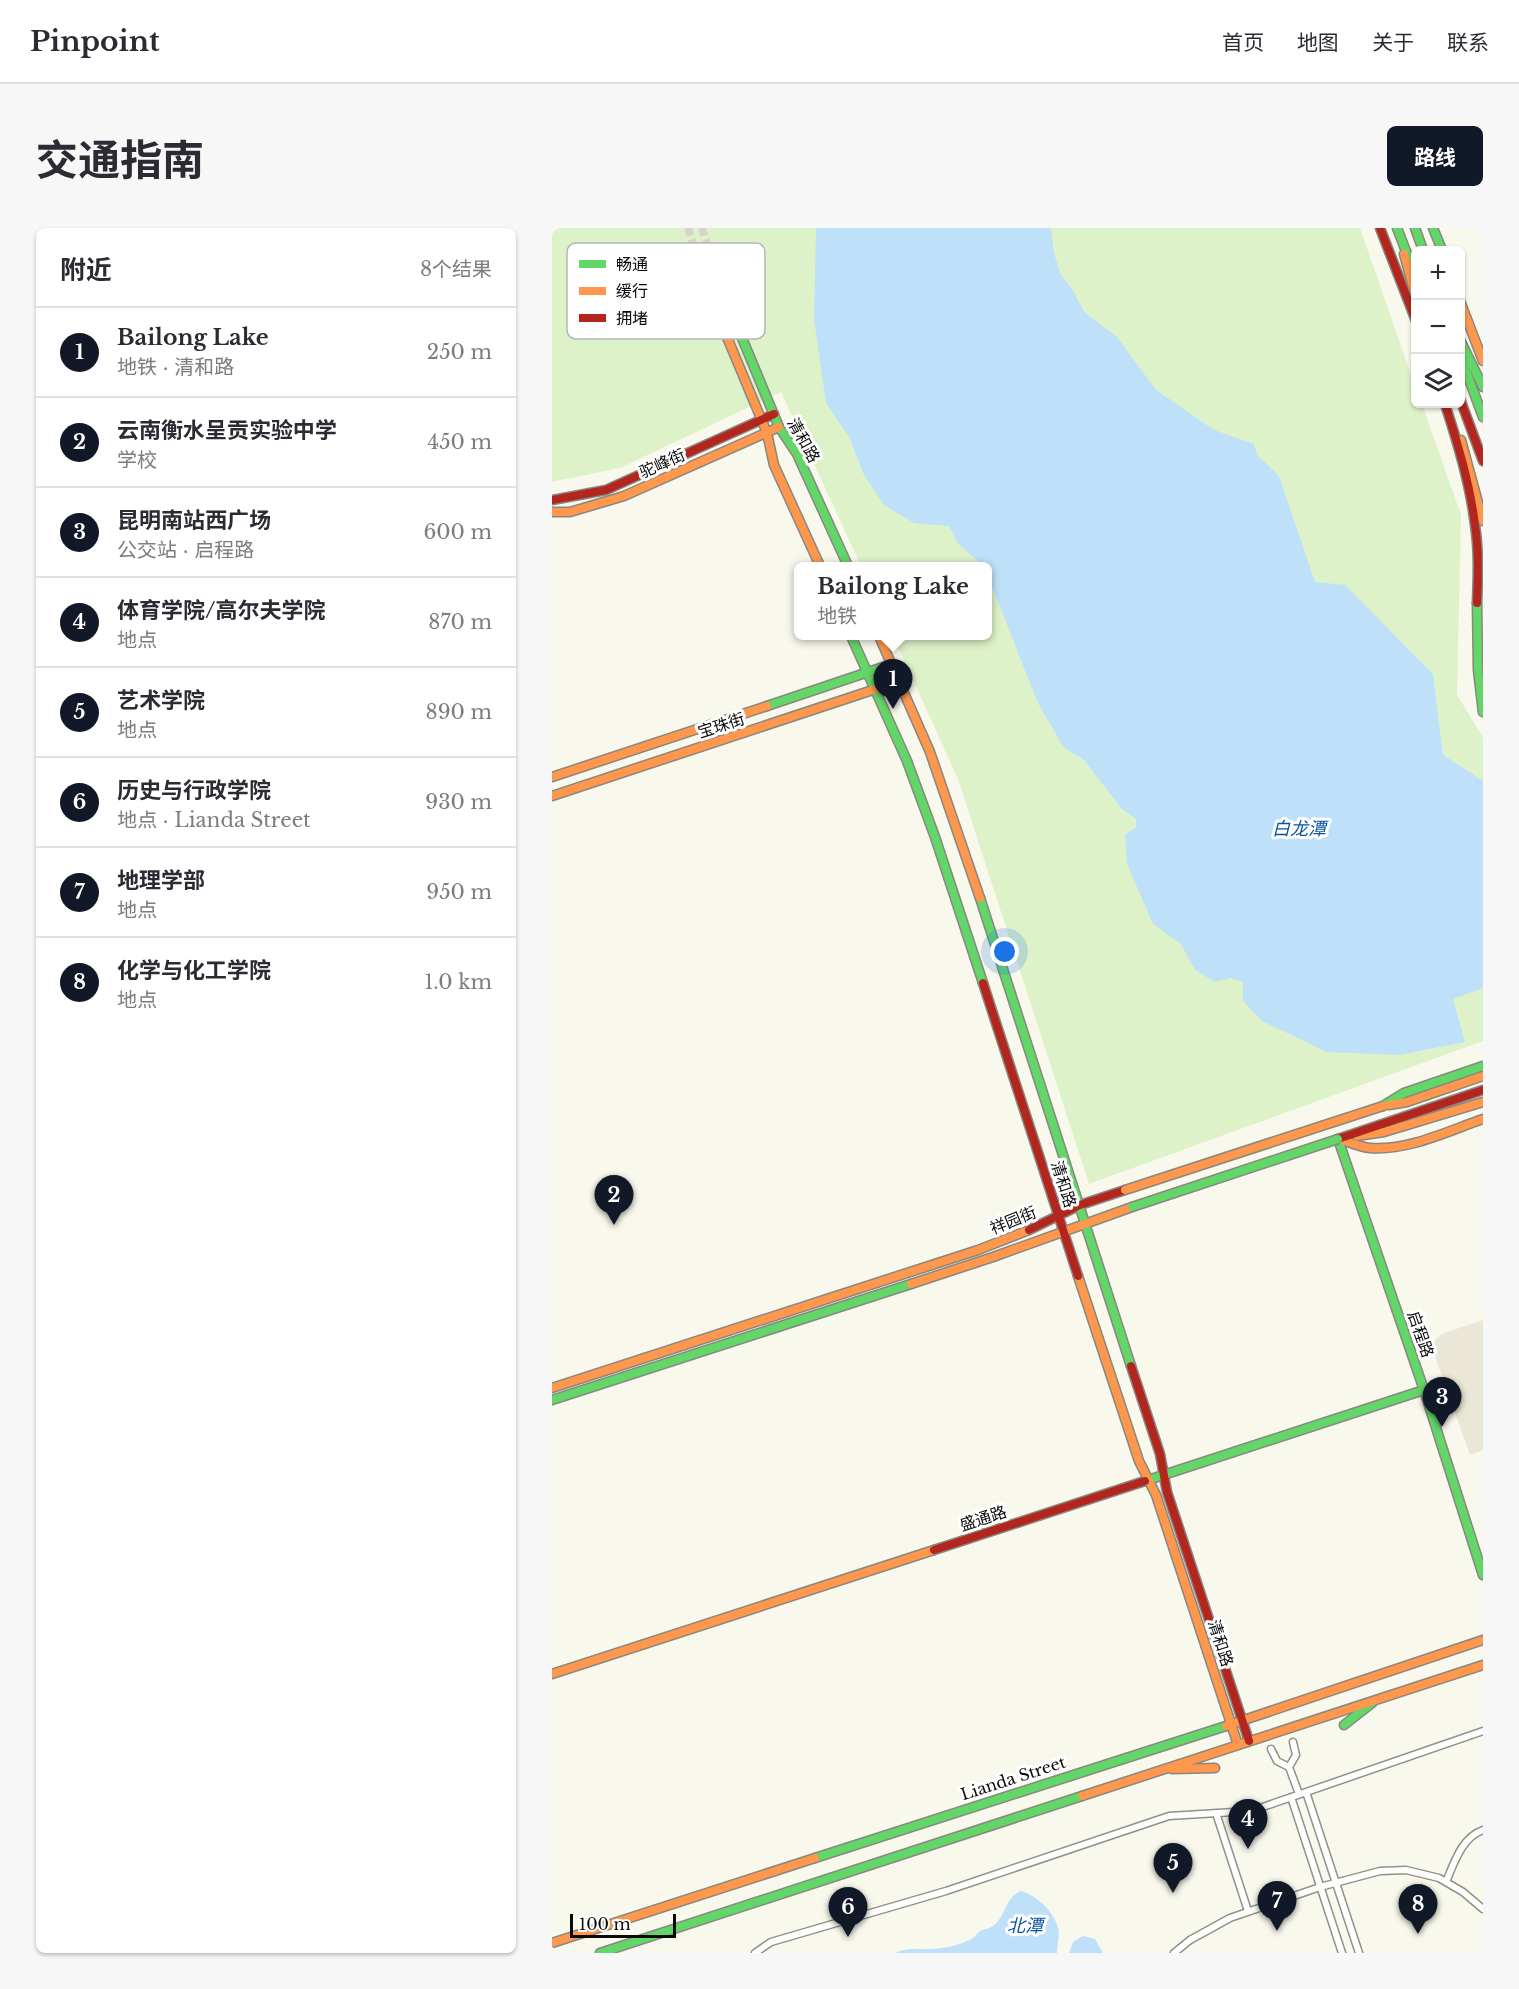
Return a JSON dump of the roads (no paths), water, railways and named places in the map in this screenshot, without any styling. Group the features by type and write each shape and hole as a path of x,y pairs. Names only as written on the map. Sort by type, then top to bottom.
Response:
{"main road":[{"path":"1380,228 1411,308"},
{"path":"1397,228 1411,264"},
{"path":"1397,228 1411,279"},
{"path":"1415,228 1422,246"},
{"path":"1433,228 1440,246"},
{"path":"1465,312 1483,361"},
{"name":"清和路","path":"728,339 767,433 774,465 818,562"},
{"name":"清和路","path":"742,339 779,427 797,454 846,562"},
{"path":"1465,349 1483,387"},
{"path":"1465,366 1483,417"},
{"path":"1447,408 1472,508 1477,540 1478,684 1483,712"},
{"path":"1448,408 1465,451 1483,521"},
{"path":"1464,408 1483,461"},
{"name":"驼峰街","path":"552,500 606,490 774,414"},
{"name":"驼峰街","path":"552,512 570,512 624,496 779,427"},
{"name":"清和路","path":"853,640 907,761 935,837 1139,1461 1156,1495 1238,1744"},
{"name":"清和路","path":"881,640 930,752 958,830 1086,1222 1160,1454 1167,1492 1249,1741"},
{"name":"宝珠街","path":"552,777 892,664"},
{"name":"宝珠街","path":"552,796 900,681"},
{"path":"1383,1106 1404,1093 1483,1066"},
{"name":"祥园街","path":"552,1388 978,1250 1035,1228 1080,1205 1383,1106 1407,1102 1483,1076"},
{"path":"1338,1139 1483,1090"},
{"path":"1338,1139 1384,1132 1483,1102"},
{"path":"1338,1139 1370,1148 1386,1147 1418,1140 1483,1119"},
{"name":"祥园街","path":"552,1400 993,1257 1086,1222 1338,1139"},
{"name":"启程路","path":"1338,1139 1424,1390 1483,1575"},
{"name":"盛通路","path":"552,1674 1424,1390"},
{"name":"Lianda Street","path":"552,1943 1242,1721 1483,1640"},
{"path":"600,1953 1483,1665"},
{"path":"1344,1725 1378,1699"},
{"path":"1162,1769 1215,1768"}],"street":[{"path":"754,1953 771,1942 946,1891 1169,1816 1257,1809 1483,1731"},
{"path":"1290,1767 1296,1755 1293,1742"},
{"path":"1271,1749 1277,1761 1290,1767 1302,1793 1336,1882 1359,1953"},
{"path":"1291,1797 1342,1953"},
{"path":"1216,1813 1248,1911"},
{"path":"1446,1882 1458,1855 1469,1839 1483,1830"},
{"path":"1178,1952 1190,1940 1248,1911 1336,1882 1380,1871 1406,1870 1439,1878 1463,1892 1483,1909"}],"water":[{"name":"白龙潭","path":"816,228 1051,228 1054,253 1060,273 1074,292 1084,312 1117,337 1156,390 1214,430 1254,444 1257,455 1279,476 1315,582 1345,585 1433,674 1443,755 1483,781 1483,988 1453,999 1465,1042 1399,1055 1327,1052 1262,1021 1243,1001 1243,982 1231,978 1215,982 1195,970 1181,944 1153,924 1127,864 1125,835 1136,827 1136,819 1122,809 1084,760 1064,748 1038,703 992,587 992,562 979,562 958,543 949,526 914,523 884,505 864,475 849,437 826,403 814,319"},
{"name":"北潭","path":"1021,1891 1039,1900 1053,1916 1059,1931 1057,1953 896,1953 909,1949 943,1948 968,1940 980,1931 993,1926 1012,1898"},
{"path":"1083,1936 1095,1939 1103,1953 1069,1953 1073,1942"}],"tunnel":[{"path":"688,228 693,243"},
{"path":"702,228 707,243"}],"place":[{"name":"Bailong Lake","path":"893,709"},
{"name":"云南衡水呈贡实验中学","path":"614,1225"},
{"name":"昆明南站西广场","path":"1442,1427"},
{"name":"体育学院/高尔夫学院","path":"1248,1849"},
{"name":"艺术学院","path":"1173,1893"},
{"name":"地理学部","path":"1277,1931"},
{"name":"化学与化工学院","path":"1418,1934"},
{"name":"历史与行政学院","path":"848,1937"}]}
